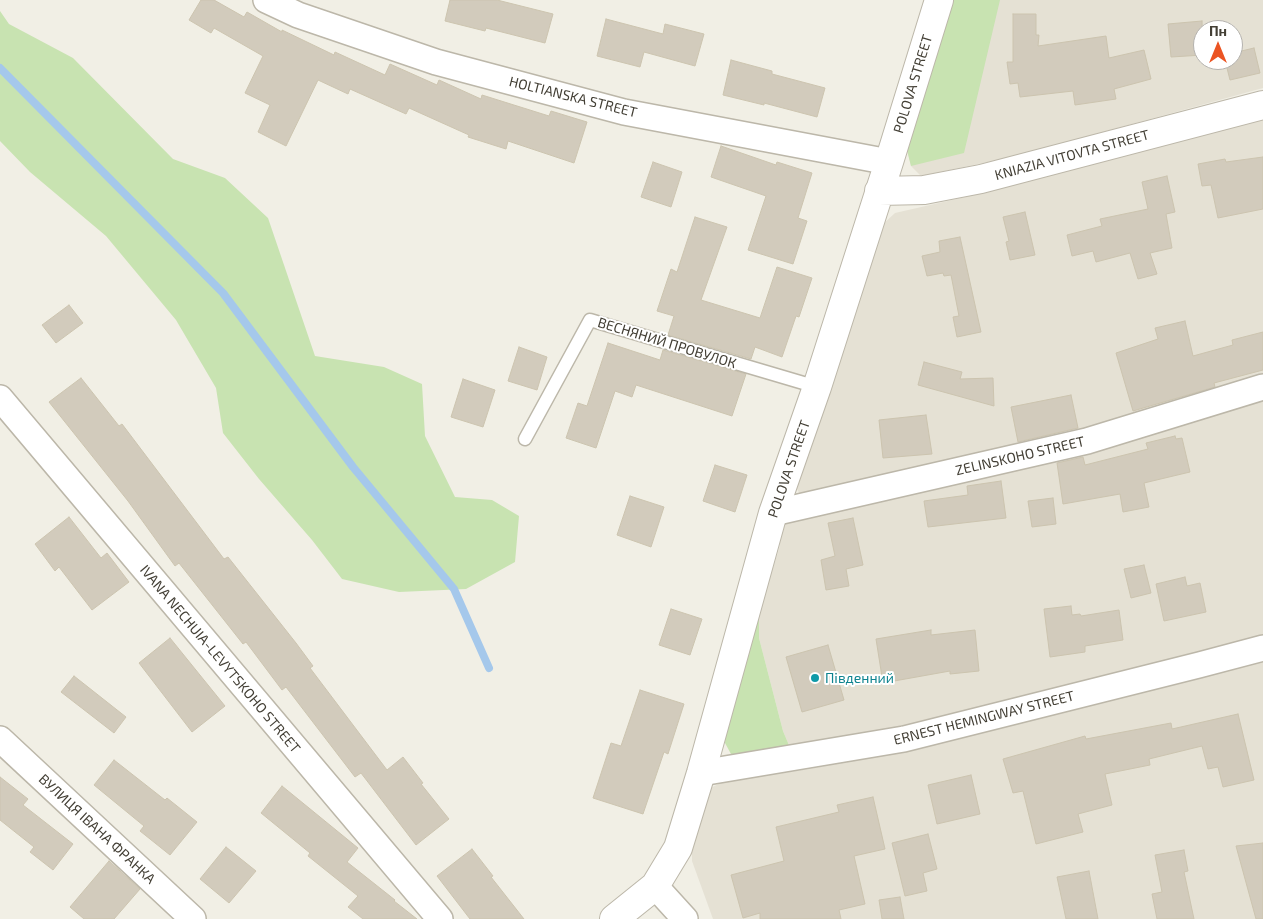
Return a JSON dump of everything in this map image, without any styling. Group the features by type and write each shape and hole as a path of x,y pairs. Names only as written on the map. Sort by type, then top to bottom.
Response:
{"street":[{"name":"HOLTIANSKA STREET","path":"266,0 300,7 436,62 624,112 890,162"},
{"name":"POLOVA STREET","path":"614,919 655,886 678,848 701,773 773,513 890,162 939,0"},
{"name":"KNIAZIA VITOVTA STREET","path":"879,191 924,190 981,179 1263,105"},
{"name":"ZELINSKOHO STREET","path":"773,513 1087,441 1263,387"},
{"name":"IVANA NECHUIA-LEVYTSKOHO STREET","path":"0,398 440,919"},
{"name":"ERNEST HEMINGWAY STREET","path":"701,773 904,739 1263,648"},
{"name":"ВУЛИЦЯ ІВАНА ФРАНКА","path":"0,739 193,919"},
{"path":"655,886 685,919"}],"lane":[{"name":"ВЕСНЯНИЙ ПРОВУЛОК","path":"525,439 590,320 816,387"}],"shaded area":[{"path":"951,0 1263,0 1263,88 1016,156 921,176 911,166 906,146"},
{"path":"1263,118 1263,380 1171,409 801,496 797,489 802,468 881,226 895,213 996,190 1166,140"},
{"path":"1263,397 1263,635 1196,655 869,738 791,750 783,731 759,638 759,611 779,549 784,520"},
{"path":"1263,656 1263,919 713,919 692,861 692,826 704,791 723,782 809,769 906,751"}],"green space":[{"path":"951,0 1000,0 964,153 911,166 906,146"},
{"path":"0,11 9,24 73,58 173,159 225,178 268,218 315,356 384,367 422,384 425,436 455,497 492,500 519,516 515,562 466,589 399,592 342,579 223,433 216,388 176,320 106,236 30,172 0,141"},
{"path":"759,611 759,638 783,731 791,750 744,756 731,754 725,743 726,712"}],"building":[{"path":"201,0 214,0 244,17 247,12 282,32 282,30 334,55 335,52 385,75 390,64 437,85 439,80 481,99 482,95 549,116 551,111 587,122 574,163 508,141 506,149 468,137 469,135 409,108 406,114 350,89 348,94 318,80 286,146 258,132 270,105 245,93 263,56 214,28 211,33 189,20"},
{"path":"450,0 497,0 553,14 545,43 486,28 485,31 445,21"},
{"path":"1013,14 1036,14 1036,35 1039,35 1038,46 1106,36 1109,58 1144,50 1151,79 1114,89 1116,99 1075,105 1073,91 1020,97 1018,83 1010,84 1007,62 1013,62"},
{"path":"606,19 663,34 665,24 704,34 695,66 644,52 640,67 597,56"},
{"path":"1193,22 1193,56 1171,57 1168,24"},
{"path":"1254,48 1260,73 1230,80 1228,70 1243,70 1243,51"},
{"path":"731,60 772,71 772,74 825,88 817,117 764,103 764,105 723,95"},
{"path":"721,146 776,165 777,162 812,173 798,218 807,221 793,264 748,250 766,196 711,177"},
{"path":"1263,157 1263,209 1218,218 1211,185 1202,186 1198,164 1225,159 1226,162"},
{"path":"653,162 682,172 671,207 641,197"},
{"path":"1167,176 1175,212 1166,214 1172,248 1150,253 1157,274 1138,279 1130,253 1096,262 1093,251 1072,256 1067,235 1102,226 1100,219 1148,209 1142,182"},
{"path":"1025,212 1035,255 1010,260 1006,242 1009,241 1003,217"},
{"path":"695,217 727,227 701,300 760,318 777,267 812,278 799,317 796,316 782,357 755,347 751,359 668,335 674,316 657,311 671,269 677,272"},
{"path":"960,237 981,332 957,337 953,317 959,316 951,275 944,276 943,273 927,276 922,256 940,252 939,241"},
{"path":"69,305 83,323 56,343 42,325"},
{"path":"1185,321 1193,356 1233,345 1232,340 1263,332 1263,370 1214,383 1215,387 1133,411 1116,353 1158,339 1155,328"},
{"path":"608,343 660,360 663,350 746,374 732,416 636,385 632,397 615,391 596,448 566,438 578,403 587,406"},
{"path":"519,347 547,357 537,390 508,381"},
{"path":"924,362 962,372 960,379 993,378 994,406 918,385"},
{"path":"81,378 119,426 122,424 224,559 228,557 296,643 313,666 310,668 387,770 403,757 423,783 421,784 449,819 416,845 361,773 355,777 286,687 282,690 246,642 243,644 179,563 175,566 128,501 49,402"},
{"path":"463,379 495,390 483,427 451,417"},
{"path":"1071,395 1078,428 1018,442 1011,407"},
{"path":"926,415 932,454 883,458 879,420"},
{"path":"1175,436 1176,439 1182,438 1190,472 1144,483 1149,507 1123,512 1120,494 1063,504 1057,463 1083,457 1085,465 1148,449 1146,443"},
{"path":"715,465 747,475 735,512 703,501"},
{"path":"1001,481 1006,518 928,527 924,501 968,495 967,486"},
{"path":"630,496 664,507 651,547 617,535"},
{"path":"1053,498 1056,524 1032,527 1028,501"},
{"path":"69,517 101,558 107,553 129,582 92,610 59,567 55,571 35,544"},
{"path":"853,518 863,565 846,569 849,586 826,590 821,560 835,556 828,523"},
{"path":"1144,565 1151,593 1131,598 1124,569"},
{"path":"1185,577 1187,586 1200,583 1206,612 1164,621 1156,584"},
{"path":"1071,606 1072,615 1080,614 1081,616 1119,610 1123,640 1085,646 1085,652 1050,657 1044,609"},
{"path":"671,609 702,619 690,655 659,645"},
{"path":"931,630 931,635 975,630 979,671 950,674 950,671 883,683 876,639"},
{"path":"170,638 225,706 192,732 139,663"},
{"name":"Південний","path":"828,645 844,700 802,712 786,657"},
{"path":"74,676 126,717 114,733 61,692"},
{"path":"640,690 684,704 668,754 664,752 643,814 593,798 611,743 621,746"},
{"path":"1238,714 1254,780 1223,787 1218,767 1208,769 1202,746 1149,759 1150,765 1105,774 1112,805 1078,814 1083,832 1036,844 1023,791 1013,793 1003,759 1085,736 1086,739 1171,723 1172,729"},
{"path":"114,760 165,800 167,798 197,822 170,855 140,831 144,826 94,785"},
{"path":"971,775 980,814 937,824 928,785"},
{"path":"0,777 28,799 23,805 73,844 53,870 30,852 34,847 0,820"},
{"path":"282,786 358,848 347,862 417,919 363,919 348,907 358,896 308,856 310,853 261,813"},
{"path":"873,797 885,849 854,856 865,904 839,910 841,919 760,919 760,913 743,918 731,875 784,861 776,827 839,812 837,805"},
{"path":"928,834 937,869 923,873 927,891 905,896 892,843"},
{"path":"1263,843 1263,919 1256,919 1236,846"},
{"path":"226,847 256,871 229,903 200,879"},
{"path":"472,849 524,919 470,919 437,876"},
{"path":"1184,850 1188,871 1184,872 1194,919 1157,919 1152,894 1162,892 1155,855"},
{"path":"109,861 140,889 114,919 84,919 70,907"},
{"path":"1089,871 1098,919 1066,919 1057,877"},
{"path":"900,897 904,919 882,919 879,900"}],"waterway":[{"path":"0,68 223,293 353,467 454,589 489,668"}],"place":[{"name":"Південний","path":"815,678"}]}
